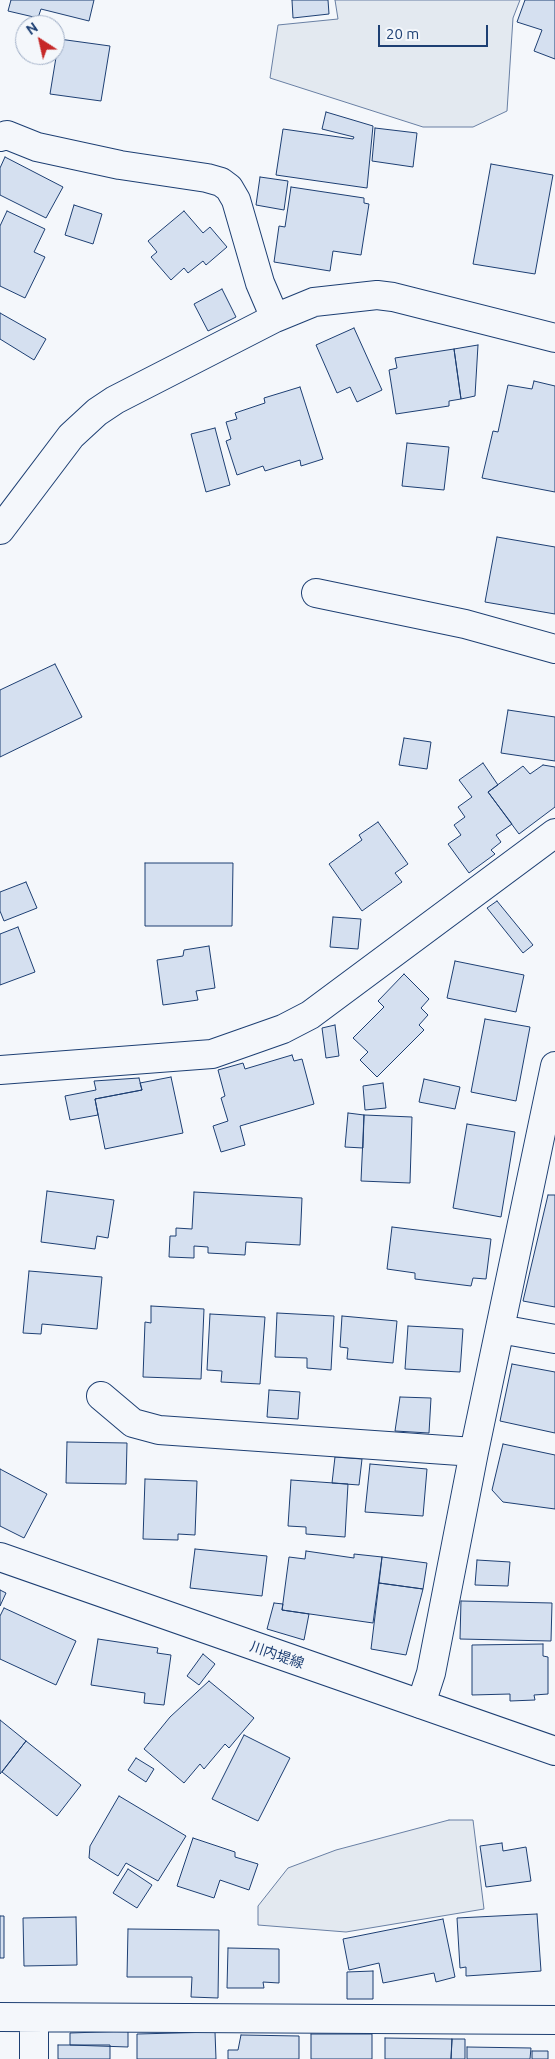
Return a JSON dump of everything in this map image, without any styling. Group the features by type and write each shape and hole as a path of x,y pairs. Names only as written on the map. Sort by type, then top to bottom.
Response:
{"street":[{"path":"0,137 7,135 37,147 120,165 207,178 221,182 229,188 236,200 260,283 275,318"},
{"path":"0,530 72,436 97,412 115,400 275,318 314,302 377,295 555,338"},
{"path":"316,593 466,624 555,649"},
{"path":"0,1070 212,1054 283,1029 310,1015 555,833"},
{"path":"421,1704 431,1673 474,1452 555,1066"},
{"path":"500,1329 555,1339"},
{"path":"101,1396 132,1423 159,1430 474,1452"},
{"name":"川内堤線","path":"0,1557 555,1751"},
{"path":"0,2017 555,2020"},
{"path":"34,2018 34,2059"}],"shaded area":[{"path":"335,0 520,0 513,18 507,111 473,127 423,127 270,78 278,25 338,19"},
{"path":"449,1820 473,1820 484,1909 346,1932 258,1925 258,1906 288,1868 336,1850"}],"building":[{"path":"11,0 94,0 89,21 41,9 39,15 25,15 8,11"},
{"path":"292,0 328,0 329,14 293,18"},
{"path":"525,0 555,0 555,59 534,51 542,30 517,22"},
{"path":"65,40 110,46 101,101 50,94 55,65 65,65"},
{"path":"326,112 373,126 367,188 276,175 283,129 353,139 354,137 322,129"},
{"path":"375,128 417,133 413,167 372,161"},
{"path":"5,157 63,187 46,218 0,195 0,168"},
{"path":"491,164 553,175 535,274 473,264"},
{"path":"260,177 288,181 284,210 256,205"},
{"path":"291,187 364,198 364,203 369,204 361,255 333,251 330,271 274,262 279,226 285,227"},
{"path":"74,205 102,214 93,244 65,235"},
{"path":"7,211 45,229 34,252 45,257 25,298 0,286 0,226"},
{"path":"184,211 203,233 210,227 227,247 206,265 203,261 188,273 184,268 171,280 151,257 157,252 148,241"},
{"path":"222,289 236,317 208,331 194,304"},
{"path":"0,313 46,339 34,360 0,339"},
{"path":"354,328 382,390 357,402 350,387 337,393 316,345"},
{"path":"478,345 475,396 461,399 454,349"},
{"path":"454,349 461,399 449,401 449,406 396,414 389,370 397,368 395,358"},
{"path":"534,381 555,386 555,492 482,478 493,431 498,432 508,385 532,389"},
{"path":"300,387 323,459 301,466 300,460 265,471 263,466 237,475 226,441 231,439 226,422 237,419 235,413 265,403 264,398"},
{"path":"215,428 230,485 206,492 191,434"},
{"path":"407,443 449,447 444,490 402,486"},
{"path":"497,537 555,547 555,614 485,602"},
{"path":"55,664 82,717 0,757 0,690"},
{"path":"508,710 555,717 555,761 501,753"},
{"path":"404,738 431,742 427,769 399,765"},
{"path":"483,763 498,785 488,792 512,824 496,835 501,842 491,850 495,854 469,873 448,844 461,835 454,825 465,817 458,807 472,797 459,780"},
{"path":"543,765 555,767 555,807 519,834 488,792 523,766 530,774"},
{"path":"378,822 408,864 395,873 402,882 362,911 329,864 362,840 359,835"},
{"path":"145,863 233,863 232,926 145,926"},
{"path":"26,882 37,908 4,921 0,911 0,892"},
{"path":"497,901 533,945 523,953 487,908"},
{"path":"333,917 361,919 358,949 330,947"},
{"path":"18,927 35,972 0,985 0,934"},
{"path":"209,946 215,988 196,991 198,1000 163,1005 157,960 183,956 184,950"},
{"path":"455,961 524,975 516,1012 447,998"},
{"path":"404,974 429,999 421,1008 428,1015 419,1025 424,1030 377,1077 360,1060 368,1052 353,1038 384,1007 378,1001"},
{"path":"485,1019 530,1027 516,1101 471,1092"},
{"path":"335,1025 339,1056 326,1058 322,1028"},
{"path":"292,1055 294,1061 302,1059 314,1104 240,1126 245,1145 221,1152 213,1126 228,1121 221,1098 225,1096 218,1070 243,1063 245,1069"},
{"path":"171,1077 183,1133 105,1149 95,1099 142,1090 140,1083"},
{"path":"139,1078 142,1090 95,1099 98,1115 70,1120 65,1096 96,1090 94,1081"},
{"path":"424,1079 460,1087 455,1109 419,1102"},
{"path":"383,1083 386,1108 365,1110 363,1086"},
{"path":"348,1113 364,1115 363,1148 345,1147"},
{"path":"364,1115 412,1117 410,1183 361,1181"},
{"path":"467,1124 515,1132 501,1217 453,1208"},
{"path":"47,1191 114,1200 108,1238 97,1236 95,1249 41,1242"},
{"path":"194,1192 302,1198 300,1245 246,1242 245,1255 208,1253 208,1247 194,1246 194,1258 169,1257 170,1236 176,1236 176,1228 192,1229"},
{"path":"548,1195 555,1195 555,1307 523,1301"},
{"path":"392,1227 491,1239 486,1279 473,1278 471,1286 415,1279 415,1273 387,1269"},
{"path":"29,1271 102,1277 97,1329 42,1324 41,1334 23,1333"},
{"path":"151,1306 204,1309 201,1379 143,1377 145,1322 151,1323"},
{"path":"277,1313 334,1316 331,1370 307,1368 307,1358 275,1357"},
{"path":"210,1314 265,1317 260,1384 221,1382 222,1371 207,1370"},
{"path":"342,1316 397,1321 393,1363 347,1359 348,1348 340,1347"},
{"path":"408,1326 463,1329 460,1372 405,1369"},
{"path":"512,1364 555,1372 555,1433 500,1421"},
{"path":"269,1390 300,1392 298,1419 267,1417"},
{"path":"400,1397 431,1398 429,1433 395,1431"},
{"path":"67,1442 127,1443 126,1484 66,1483"},
{"path":"503,1444 555,1455 555,1509 503,1502 492,1490"},
{"path":"335,1457 362,1459 359,1485 332,1483"},
{"path":"370,1464 427,1469 423,1516 365,1512"},
{"path":"0,1469 47,1494 24,1538 0,1526"},
{"path":"145,1479 197,1481 195,1535 178,1534 178,1540 143,1539"},
{"path":"291,1480 348,1484 345,1537 306,1534 306,1527 288,1526"},
{"path":"195,1549 267,1556 262,1596 190,1588"},
{"path":"306,1551 354,1558 354,1554 382,1557 373,1623 282,1610 289,1557 305,1559"},
{"path":"382,1557 427,1563 423,1589 379,1583"},
{"path":"477,1560 510,1562 508,1586 475,1585"},
{"path":"379,1583 423,1589 406,1655 371,1649"},
{"path":"0,1590 6,1593 0,1606"},
{"path":"461,1601 552,1603 551,1641 460,1639"},
{"path":"274,1603 283,1604 282,1610 309,1614 304,1640 267,1629"},
{"path":"4,1608 76,1641 56,1685 0,1659 0,1616"},
{"path":"98,1639 158,1648 157,1653 171,1655 164,1705 144,1703 145,1693 91,1685"},
{"path":"543,1644 543,1656 548,1657 548,1694 534,1695 535,1700 510,1701 510,1694 472,1695 472,1645"},
{"path":"203,1654 215,1664 199,1685 187,1676"},
{"path":"209,1681 254,1718 229,1748 225,1744 204,1769 200,1764 184,1783 144,1749 170,1717"},
{"path":"0,1720 26,1741 0,1774"},
{"path":"244,1735 290,1758 258,1821 212,1799"},
{"path":"26,1741 81,1785 57,1816 2,1772"},
{"path":"136,1758 154,1769 146,1782 128,1770"},
{"path":"119,1796 186,1836 158,1881 126,1863 118,1876 89,1858 90,1846"},
{"path":"193,1838 235,1852 235,1857 258,1864 249,1890 220,1880 214,1898 177,1886"},
{"path":"502,1843 503,1851 526,1847 531,1881 486,1887 480,1846"},
{"path":"128,1869 152,1885 137,1908 113,1893"},
{"path":"537,1914 541,1971 466,1976 466,1967 460,1968 457,1918"},
{"path":"0,1916 4,1916 4,1958 0,1958"},
{"path":"76,1917 77,1965 24,1966 23,1918"},
{"path":"443,1919 455,1977 436,1982 434,1973 383,1983 379,1963 349,1970 343,1939"},
{"path":"128,1929 219,1930 218,1998 191,1997 192,1977 127,1977"},
{"path":"228,1948 279,1949 279,1983 263,1982 264,1988 227,1988"},
{"path":"373,1971 373,1999 347,1999 347,1972"},
{"path":"128,2031 128,2047 70,2045 70,2033"},
{"path":"215,2032 216,2059 137,2059 137,2034"},
{"path":"311,2034 372,2034 372,2059 311,2059"},
{"path":"241,2035 299,2036 299,2059 228,2059 228,2050 238,2050"},
{"path":"385,2038 452,2039 451,2059 385,2059"},
{"path":"452,2039 465,2039 465,2059 451,2059"},
{"path":"58,2045 110,2045 110,2059 58,2059"},
{"path":"467,2047 531,2048 530,2059 467,2059"},
{"path":"532,2051 548,2051 548,2059 532,2059"}]}
